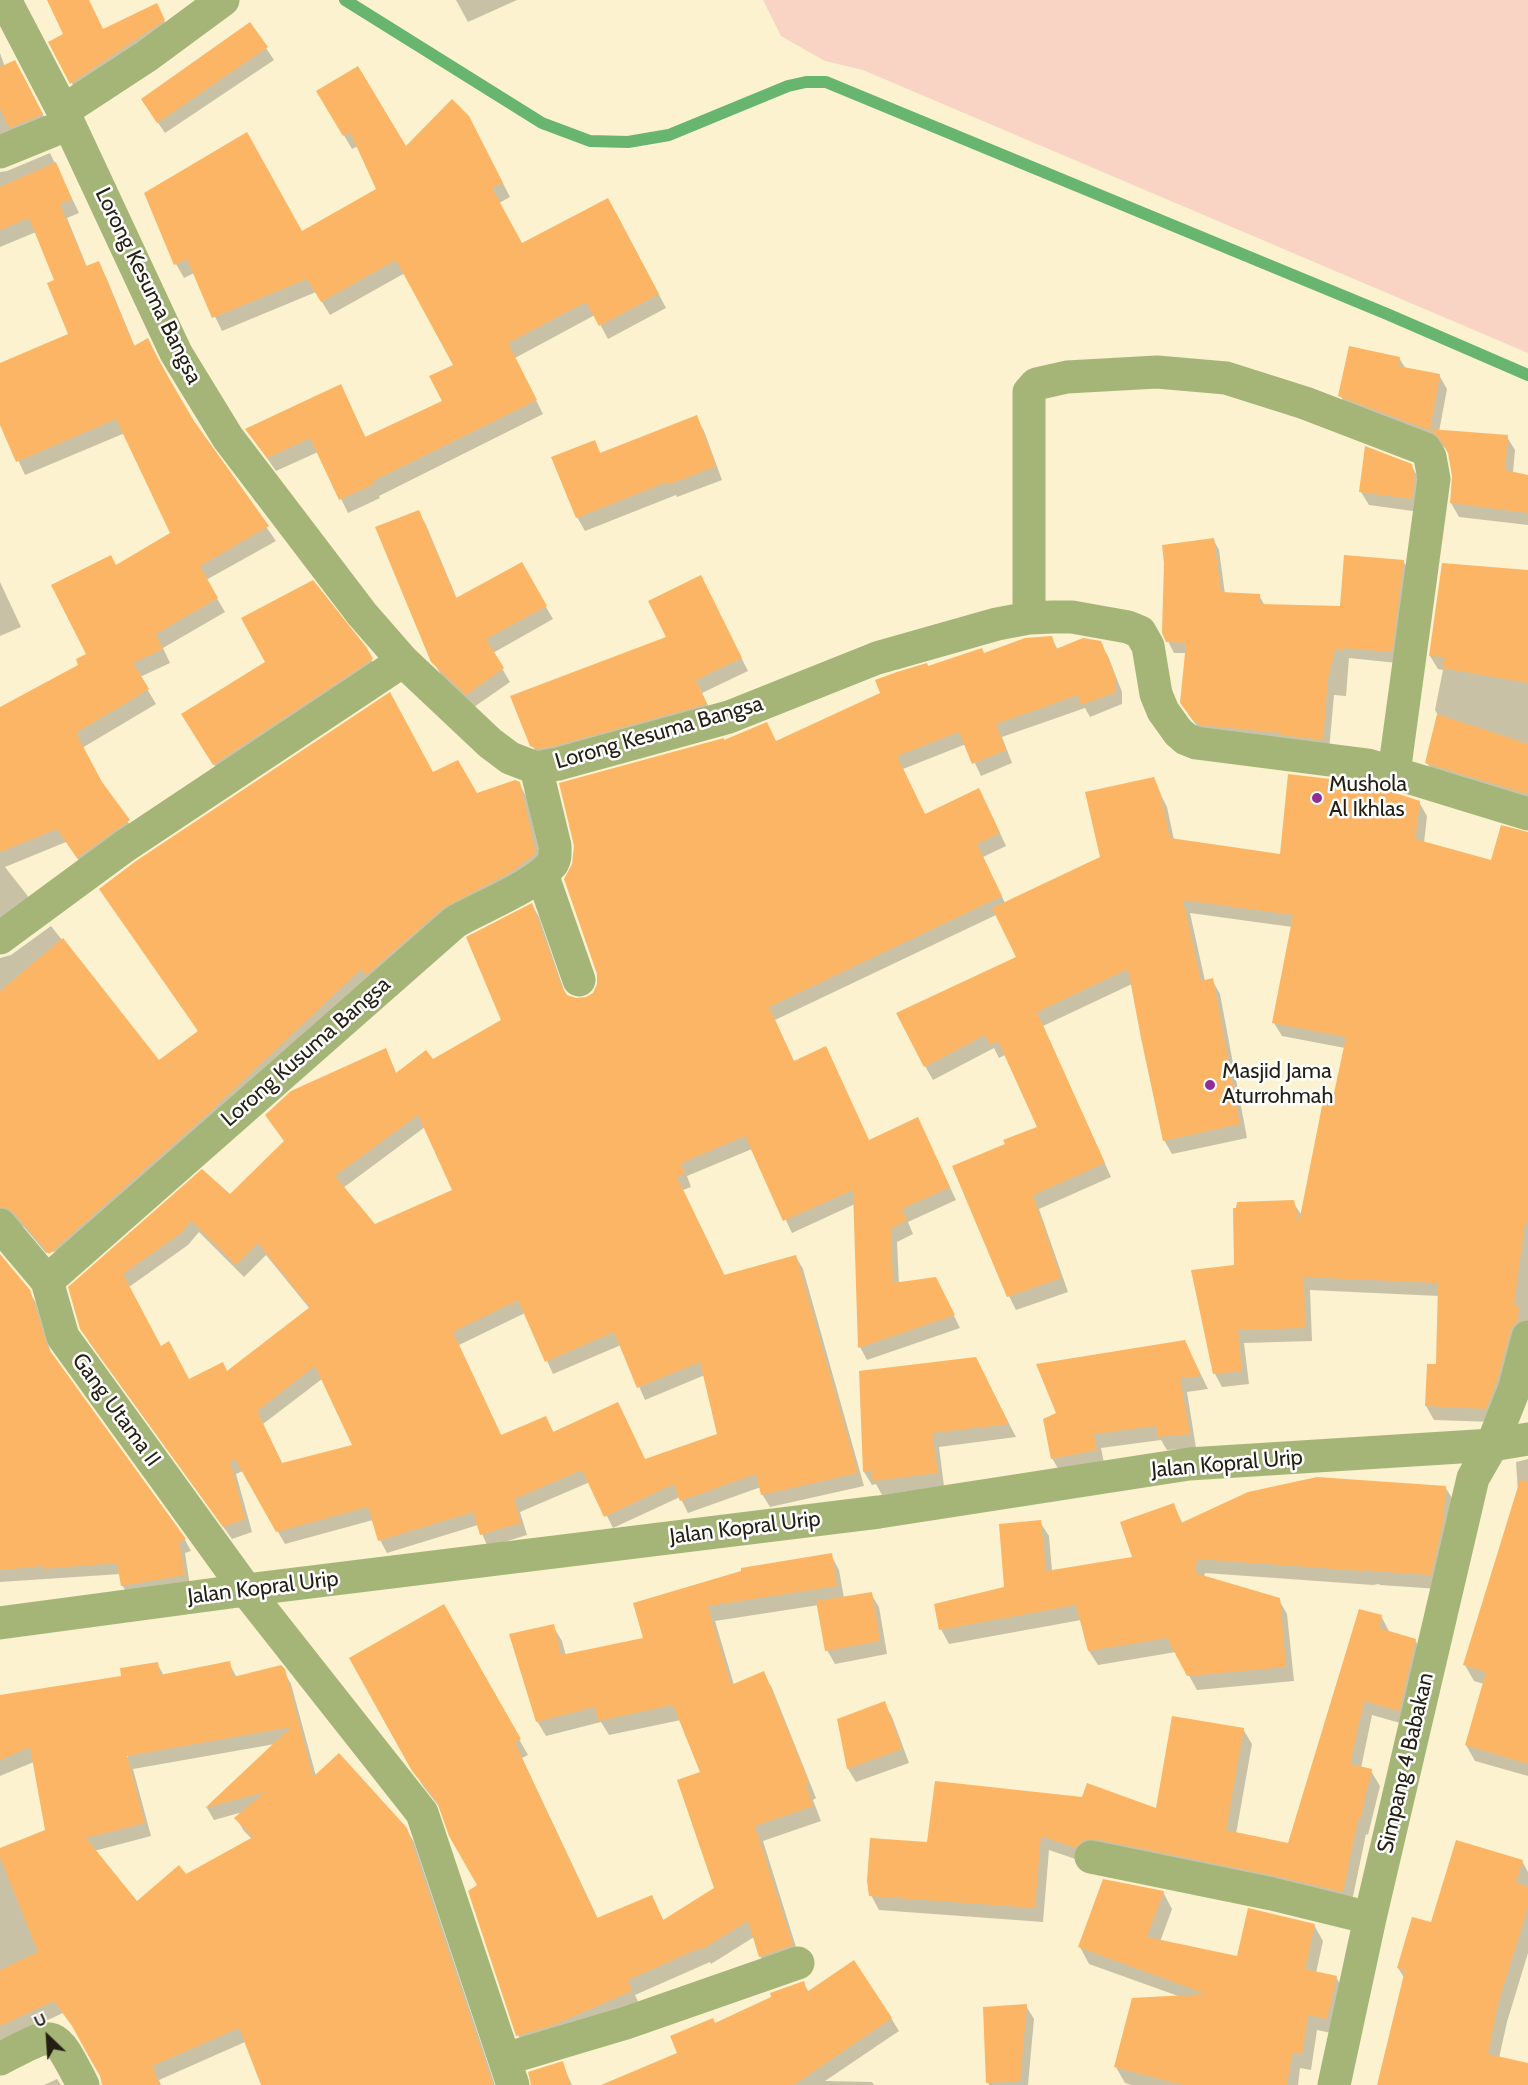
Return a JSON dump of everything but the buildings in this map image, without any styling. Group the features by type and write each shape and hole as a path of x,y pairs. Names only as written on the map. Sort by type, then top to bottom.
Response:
{"street":[{"name":"Lorong Kesuma Bangsa","path":"5,0 66,117 176,353 228,438 362,614 403,661 490,743 510,758 536,768 558,764 729,717 877,658 997,624 1029,618 1072,617 1128,627 1140,632 1148,646 1156,694 1163,711 1173,727 1185,739 1196,743 1368,765 1528,814"},
{"path":"0,152 66,117 224,0"},
{"path":"1029,618 1029,392 1036,384 1067,376 1157,372 1226,378 1305,403 1425,449 1430,457 1434,479 1394,773"},
{"path":"0,938 125,846 403,661"},
{"path":"536,768 555,846 552,864 542,874 579,980"},
{"name":"Lorong Kusuma Bangsa","path":"47,1281 455,922 542,874"},
{"name":"Gang Utama II","path":"3,1232 47,1281 63,1337 246,1590 422,1813 509,2072"},
{"path":"1492,1445 1515,1387 1528,1337"},
{"name":"Jalan Kopral Urip","path":"0,1623 246,1590 879,1512 1189,1464 1492,1445 1528,1439"},
{"name":"Simpang 4 Babakan","path":"1334,2085 1370,1918 1473,1478 1492,1445"},
{"path":"1091,1857 1272,1894 1370,1918"},
{"path":"509,2072 626,2023 798,1963"},
{"path":"0,2059 30,2042 44,2038 56,2040 83,2085"}],"shaded area":[{"path":"763,0 1528,0 1528,353 863,70 825,61 781,36"}],"waterway":[{"path":"345,0 542,123 590,141 628,142 669,135 788,86 806,82 826,82 1387,314 1528,375"}],"place":[{"name":"Mushola Al Ikhlas","path":"1317,798"},
{"name":"Masjid Jama Aturrohmah","path":"1210,1085"}]}
